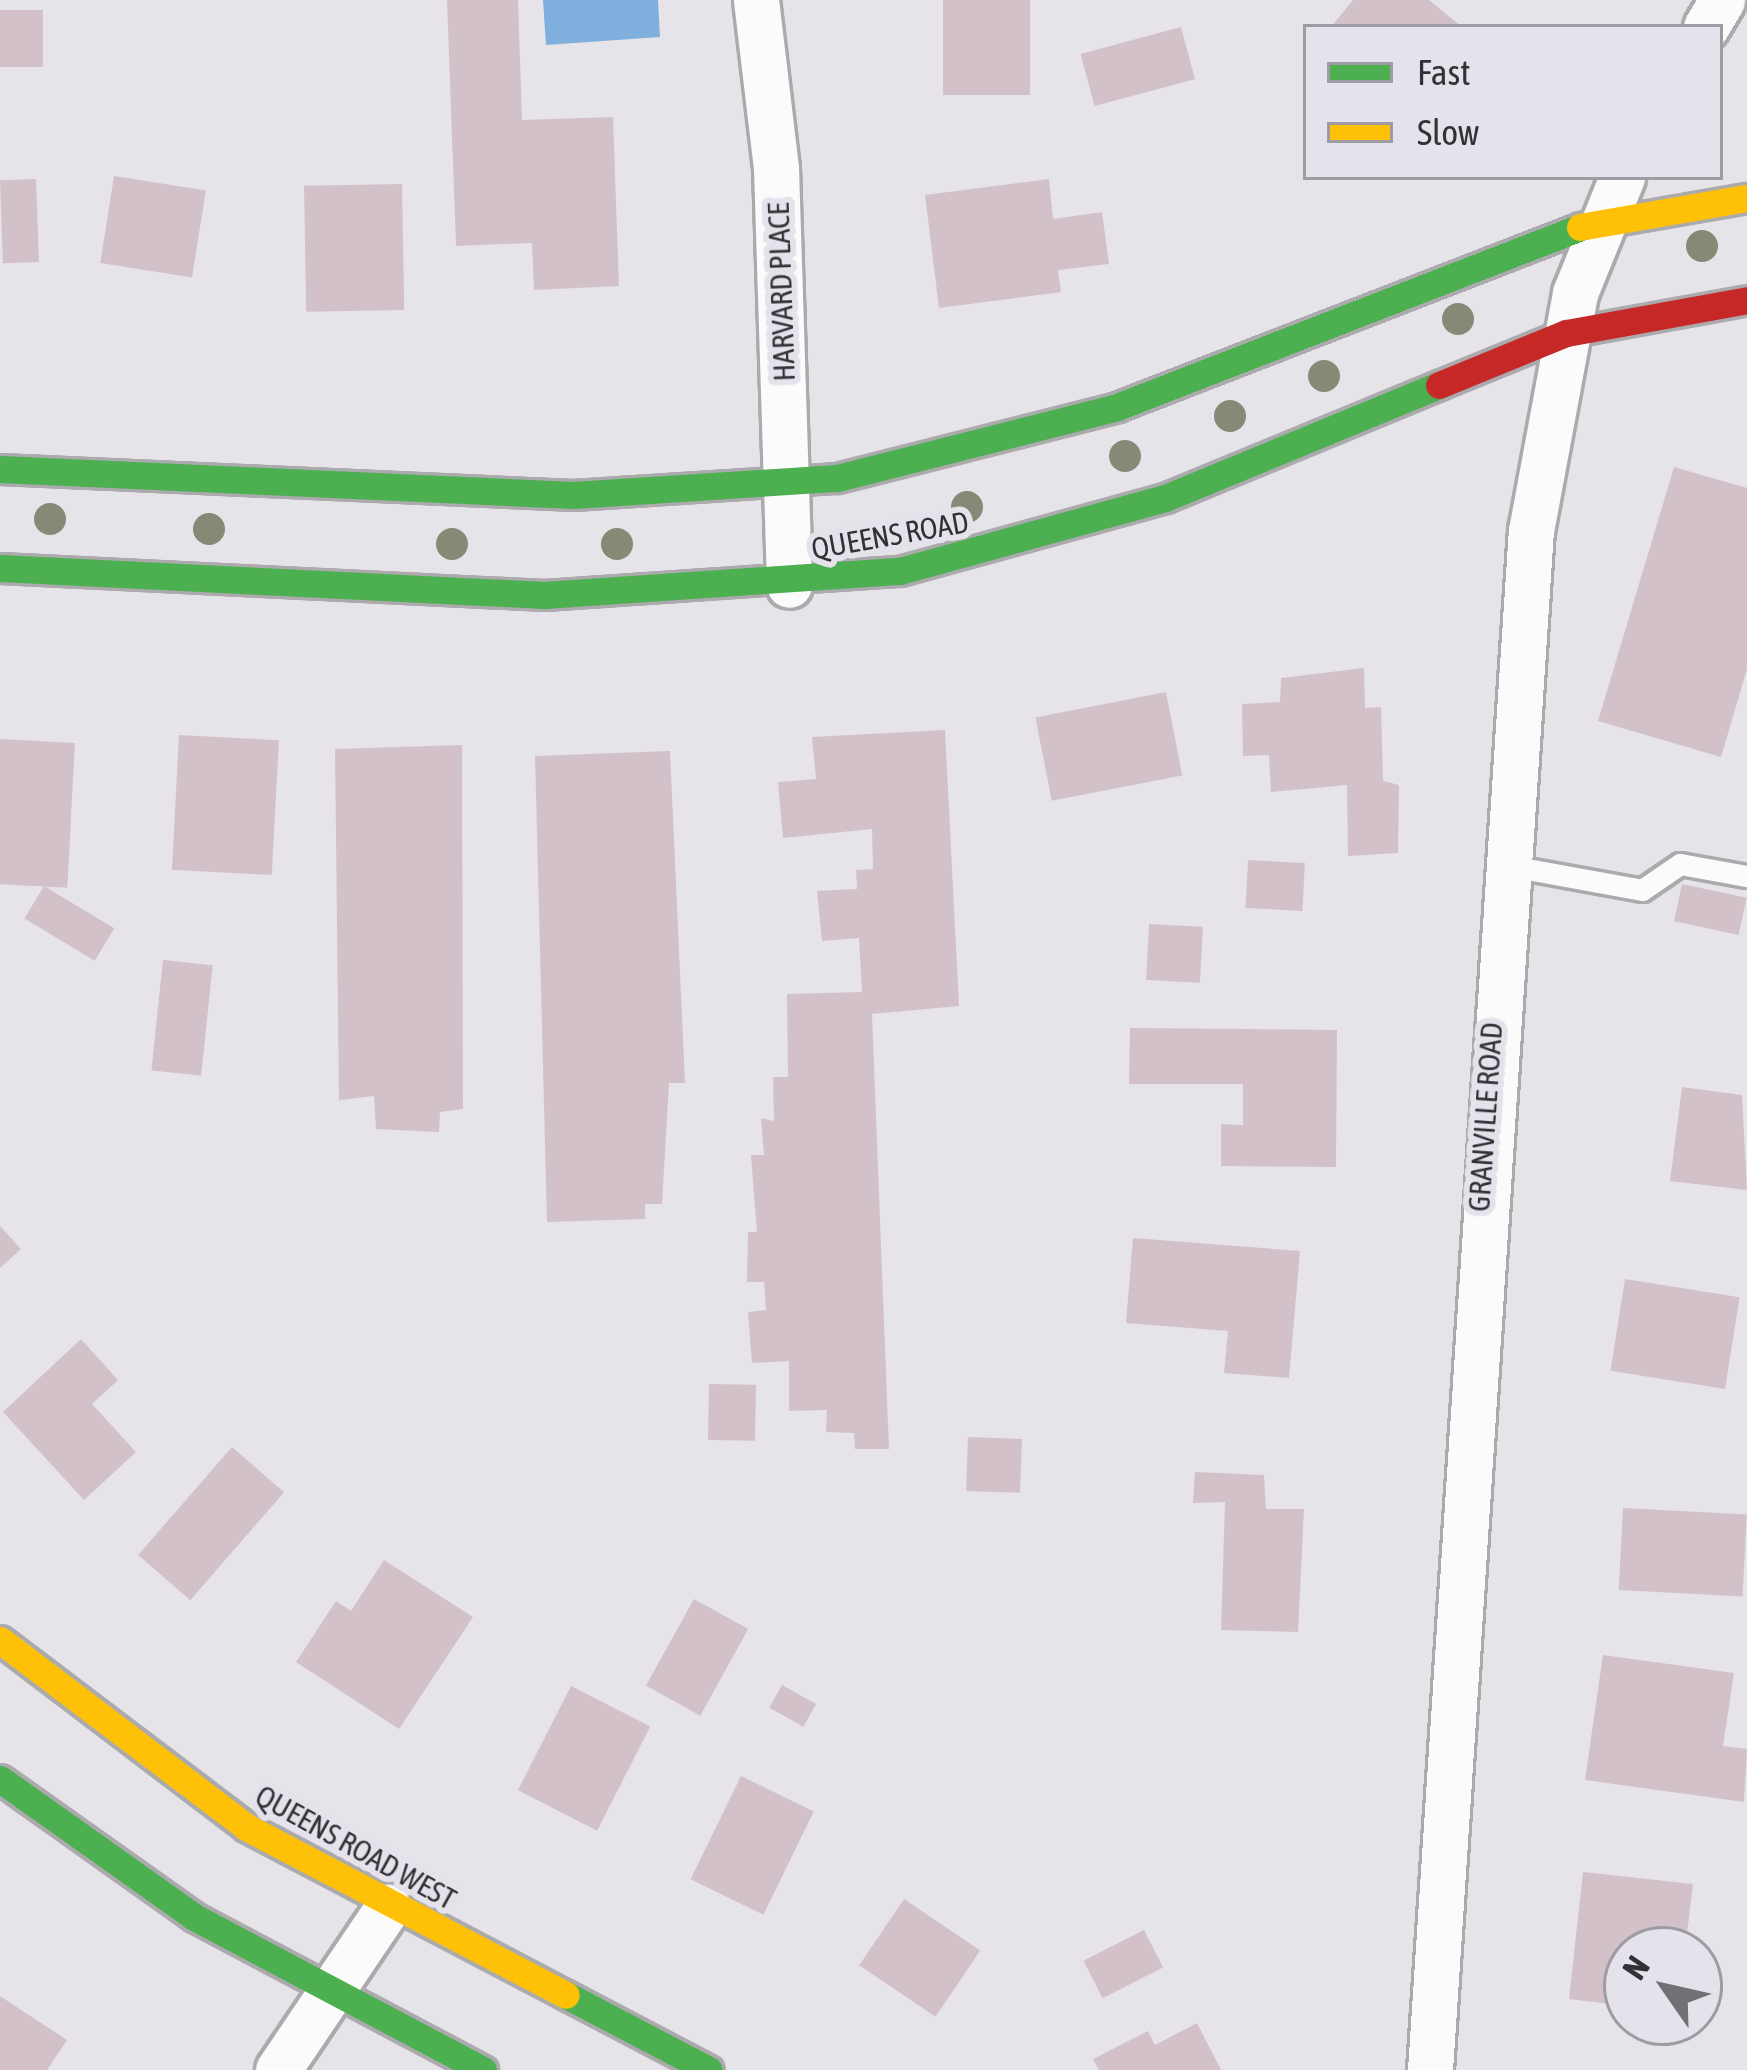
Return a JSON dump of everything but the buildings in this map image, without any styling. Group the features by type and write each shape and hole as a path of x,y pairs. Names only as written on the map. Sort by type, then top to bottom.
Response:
{"main road":[{"path":"0,469 492,494 786,485 1097,413 1598,220 1747,198"},
{"name":"QUEENS ROAD","path":"0,568 544,595 789,585 1049,537 1567,333 1747,300"},
{"name":"QUEENS ROAD WEST","path":"0,1640 188,1789 388,1907 709,2070"},
{"path":"0,1779 149,1889 334,1996 483,2070"}],"street":[{"name":"HARVARD PLACE","path":"756,0 776,168 789,585"},
{"name":"GRANVILLE ROAD","path":"1430,2070 1504,865 1531,531 1567,333 1598,220 1620,180"},
{"path":"278,2070 334,1996 388,1907"}],"lane":[{"path":"1504,865 1642,890 1680,864 1747,876"}],"water":[{"path":"543,0 658,0 660,37 546,45"}],"traffic: fast":[{"path":"0,469 573,495 837,478 1117,407 1580,227"},
{"path":"0,568 544,595 900,571 1165,498 1439,385"},
{"path":"0,1779 194,1917 483,2070"},
{"path":"566,1995 709,2070"}],"traffic: slow":[{"path":"1580,227 1747,198"},
{"path":"0,1640 246,1827 566,1995"}],"traffic: jam":[{"path":"1439,385 1566,333 1747,300"}]}
